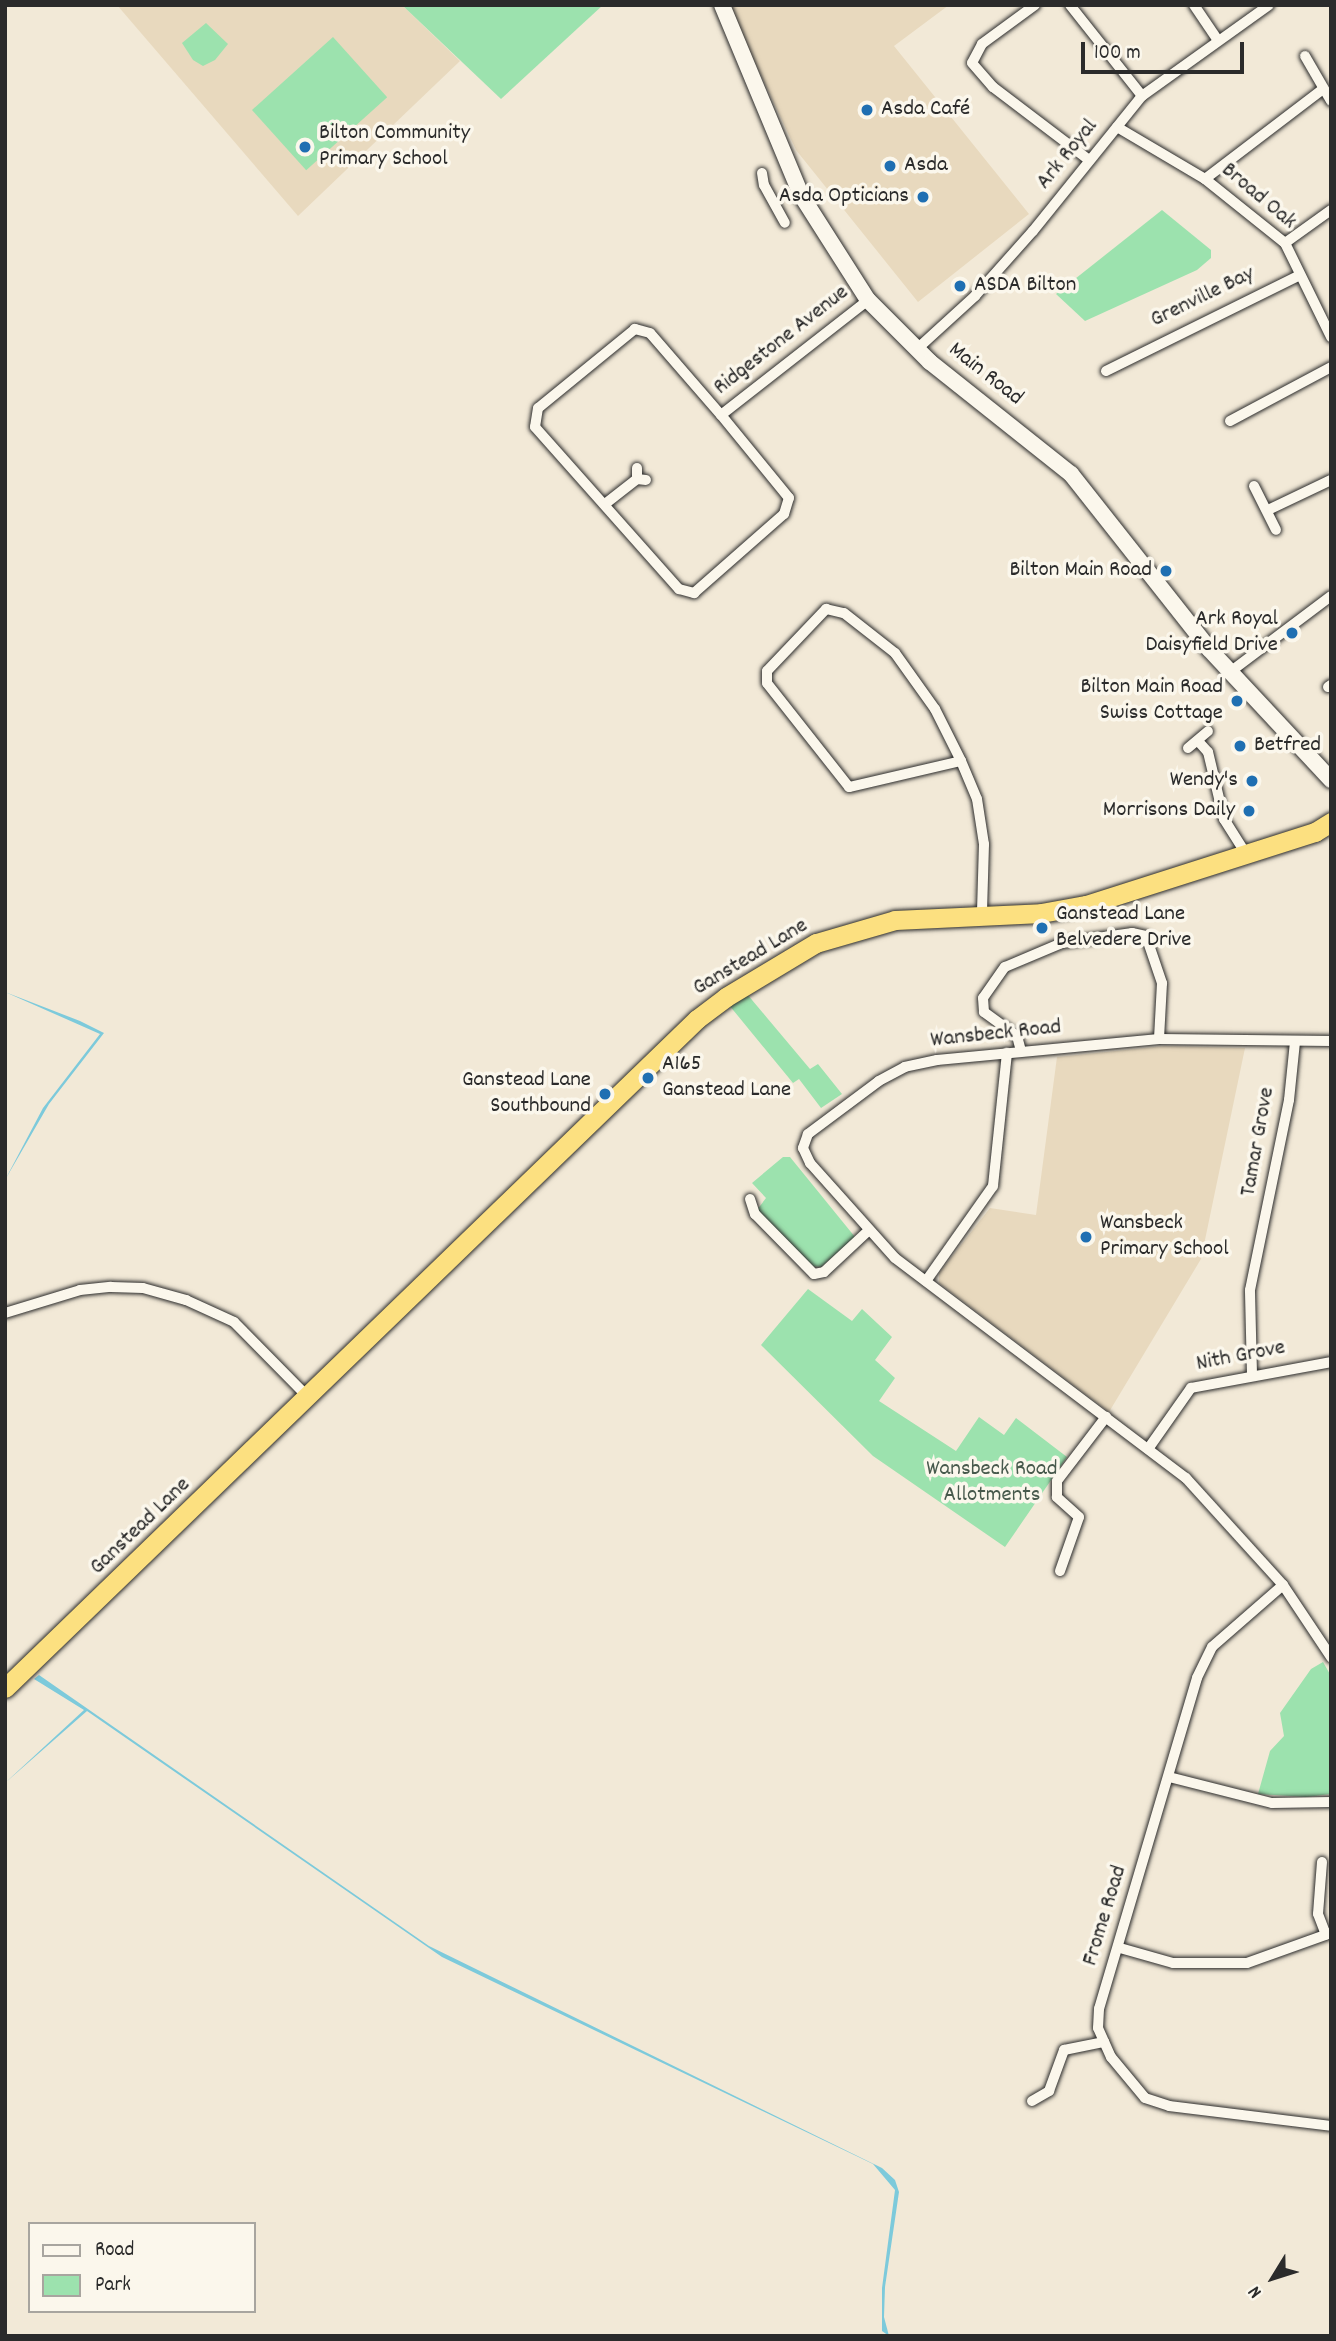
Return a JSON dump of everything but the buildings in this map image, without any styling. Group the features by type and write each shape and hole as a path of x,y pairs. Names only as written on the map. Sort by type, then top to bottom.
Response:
{"highway":[{"name":"Ganstead Lane","path":"5,1688 309,1398 698,1019 726,997 816,943 895,920 982,912 1041,913 1086,905 1326,829"}],"main road":[{"name":"Main Road","path":"722,5 801,195 868,299 917,349 1071,474 1230,672 1331,780"},
{"name":"Main Road","path":"1290,736 1331,759"}],"street":[{"path":"1035,5 982,44 972,62 993,87 1089,160"},
{"path":"1070,5 1142,96"},
{"path":"1194,5 1217,39"},
{"name":"Ark Royal","path":"917,349 975,296 1142,96 1217,39 1269,5"},
{"path":"1305,56 1331,101"},
{"path":"1205,179 1323,89"},
{"name":"Broad Oak","path":"1117,127 1205,179 1285,243 1300,275 1326,314 1331,337"},
{"path":"762,173 764,185 785,223"},
{"path":"1285,243 1331,209"},
{"name":"Grenville Bay","path":"1106,371 1128,366 1300,275"},
{"name":"Ridgestone Avenue","path":"721,415 868,299"},
{"name":"Ridgestone Avenue","path":"635,329 650,333 721,415 789,498 784,514 694,593 679,589 535,427 538,408 635,329"},
{"path":"1230,421 1244,419 1331,367"},
{"path":"605,504 640,476"},
{"path":"1268,510 1331,480"},
{"path":"1254,486 1276,530"},
{"path":"1230,672 1331,596"},
{"path":"961,761 849,787 767,683 767,671 826,609 845,613 895,653 935,709 961,761 977,799 984,844 982,912"},
{"path":"1208,730 1193,745 1208,752 1224,819 1246,855"},
{"path":"1021,1051 1017,1036 984,1012 983,998 1004,967 1062,943 1132,933 1146,936 1162,983 1159,1039"},
{"name":"Wansbeck Road","path":"1331,1041 1159,1039 1021,1051 905,1067 878,1081 808,1134 803,1147 810,1163 867,1231 926,1281 1186,1478 1283,1585 1331,1657"},
{"name":"Tamar Grove","path":"1252,1374 1251,1290 1289,1100 1295,1042"},
{"path":"926,1281 993,1186 1007,1053"},
{"path":"750,1199 755,1214 814,1274 824,1272 867,1231"},
{"path":"5,1313 54,1296 111,1287 143,1288 186,1300 233,1322 309,1398"},
{"name":"Nith Grove","path":"1148,1449 1191,1388 1252,1374 1331,1362"},
{"path":"1060,1571 1079,1517 1057,1497 1057,1481 1106,1417"},
{"name":"Frome Road","path":"1283,1585 1212,1647 1197,1678 1099,2009 1104,2042 1127,2081 1145,2098 1169,2106 1331,2126"},
{"path":"1169,1777 1272,1803 1331,1802"},
{"path":"1119,1948 1173,1963 1247,1963 1328,1934 1318,1914 1322,1862"},
{"path":"1032,2101 1049,2091 1064,2050 1104,2042"}],"shaded area":[{"name":"Bilton Community Primary School","path":"117,5 402,5 460,61 298,216"},
{"path":"728,5 949,5 894,46 1029,214 918,302 796,150"},
{"name":"Wansbeck Primary School","path":"1164,1046 1245,1048 1201,1259 1109,1412 939,1283 939,1273 990,1208 1036,1215 1057,1057"}],"green space":[{"path":"402,5 603,5 501,99"},
{"path":"206,23 228,44 215,60 203,66 193,60 182,43"},
{"path":"333,37 387,97 306,170 252,110"},
{"path":"1162,210 1211,250 1211,258 1197,270 1085,321 1056,294"},
{"path":"747,994 810,1069 818,1064 842,1094 821,1108 799,1079 793,1083 729,1005"},
{"path":"783,1157 790,1157 855,1237 821,1267 810,1266 757,1210 766,1198 752,1183"},
{"name":"Wansbeck Road Allotments","path":"808,1289 852,1321 862,1309 892,1337 875,1360 895,1378 879,1401 956,1451 979,1417 1004,1435 1016,1418 1067,1457 1005,1547 873,1456 761,1345"},
{"path":"1323,1662 1331,1676 1331,1794 1306,1797 1258,1794 1270,1751 1284,1736 1280,1713 1311,1669"}],"water":[{"path":"5,992 104,1033 49,1104 5,1180 43,1108 100,1034"},
{"path":"39,1675 429,1946 882,2168 895,2180 899,2192 885,2287 884,2317 889,2336 882,2331 882,2288 895,2190 873,2164 442,1957 87,1711 5,1783 84,1710 34,1679"}],"place":[{"name":"Asda Café","path":"867,110"},
{"name":"Bilton Community Primary School","path":"305,147"},
{"name":"Asda","path":"890,166"},
{"name":"Asda Opticians","path":"923,197"},
{"name":"ASDA Bilton","path":"960,286"},
{"name":"Bilton Main Road","path":"1166,571"},
{"name":"Ark Royal Daisyfield Drive","path":"1292,633"},
{"name":"Bilton Main Road Swiss Cottage","path":"1237,701"},
{"name":"Betfred","path":"1240,746"},
{"name":"Wendy's","path":"1252,781"},
{"name":"Morrisons Daily","path":"1249,811"},
{"name":"Ganstead Lane Belvedere Drive","path":"1042,928"},
{"name":"A165 Ganstead Lane","path":"648,1078"},
{"name":"Ganstead Lane Southbound","path":"605,1094"},
{"name":"Wansbeck Primary School","path":"1086,1237"}]}
